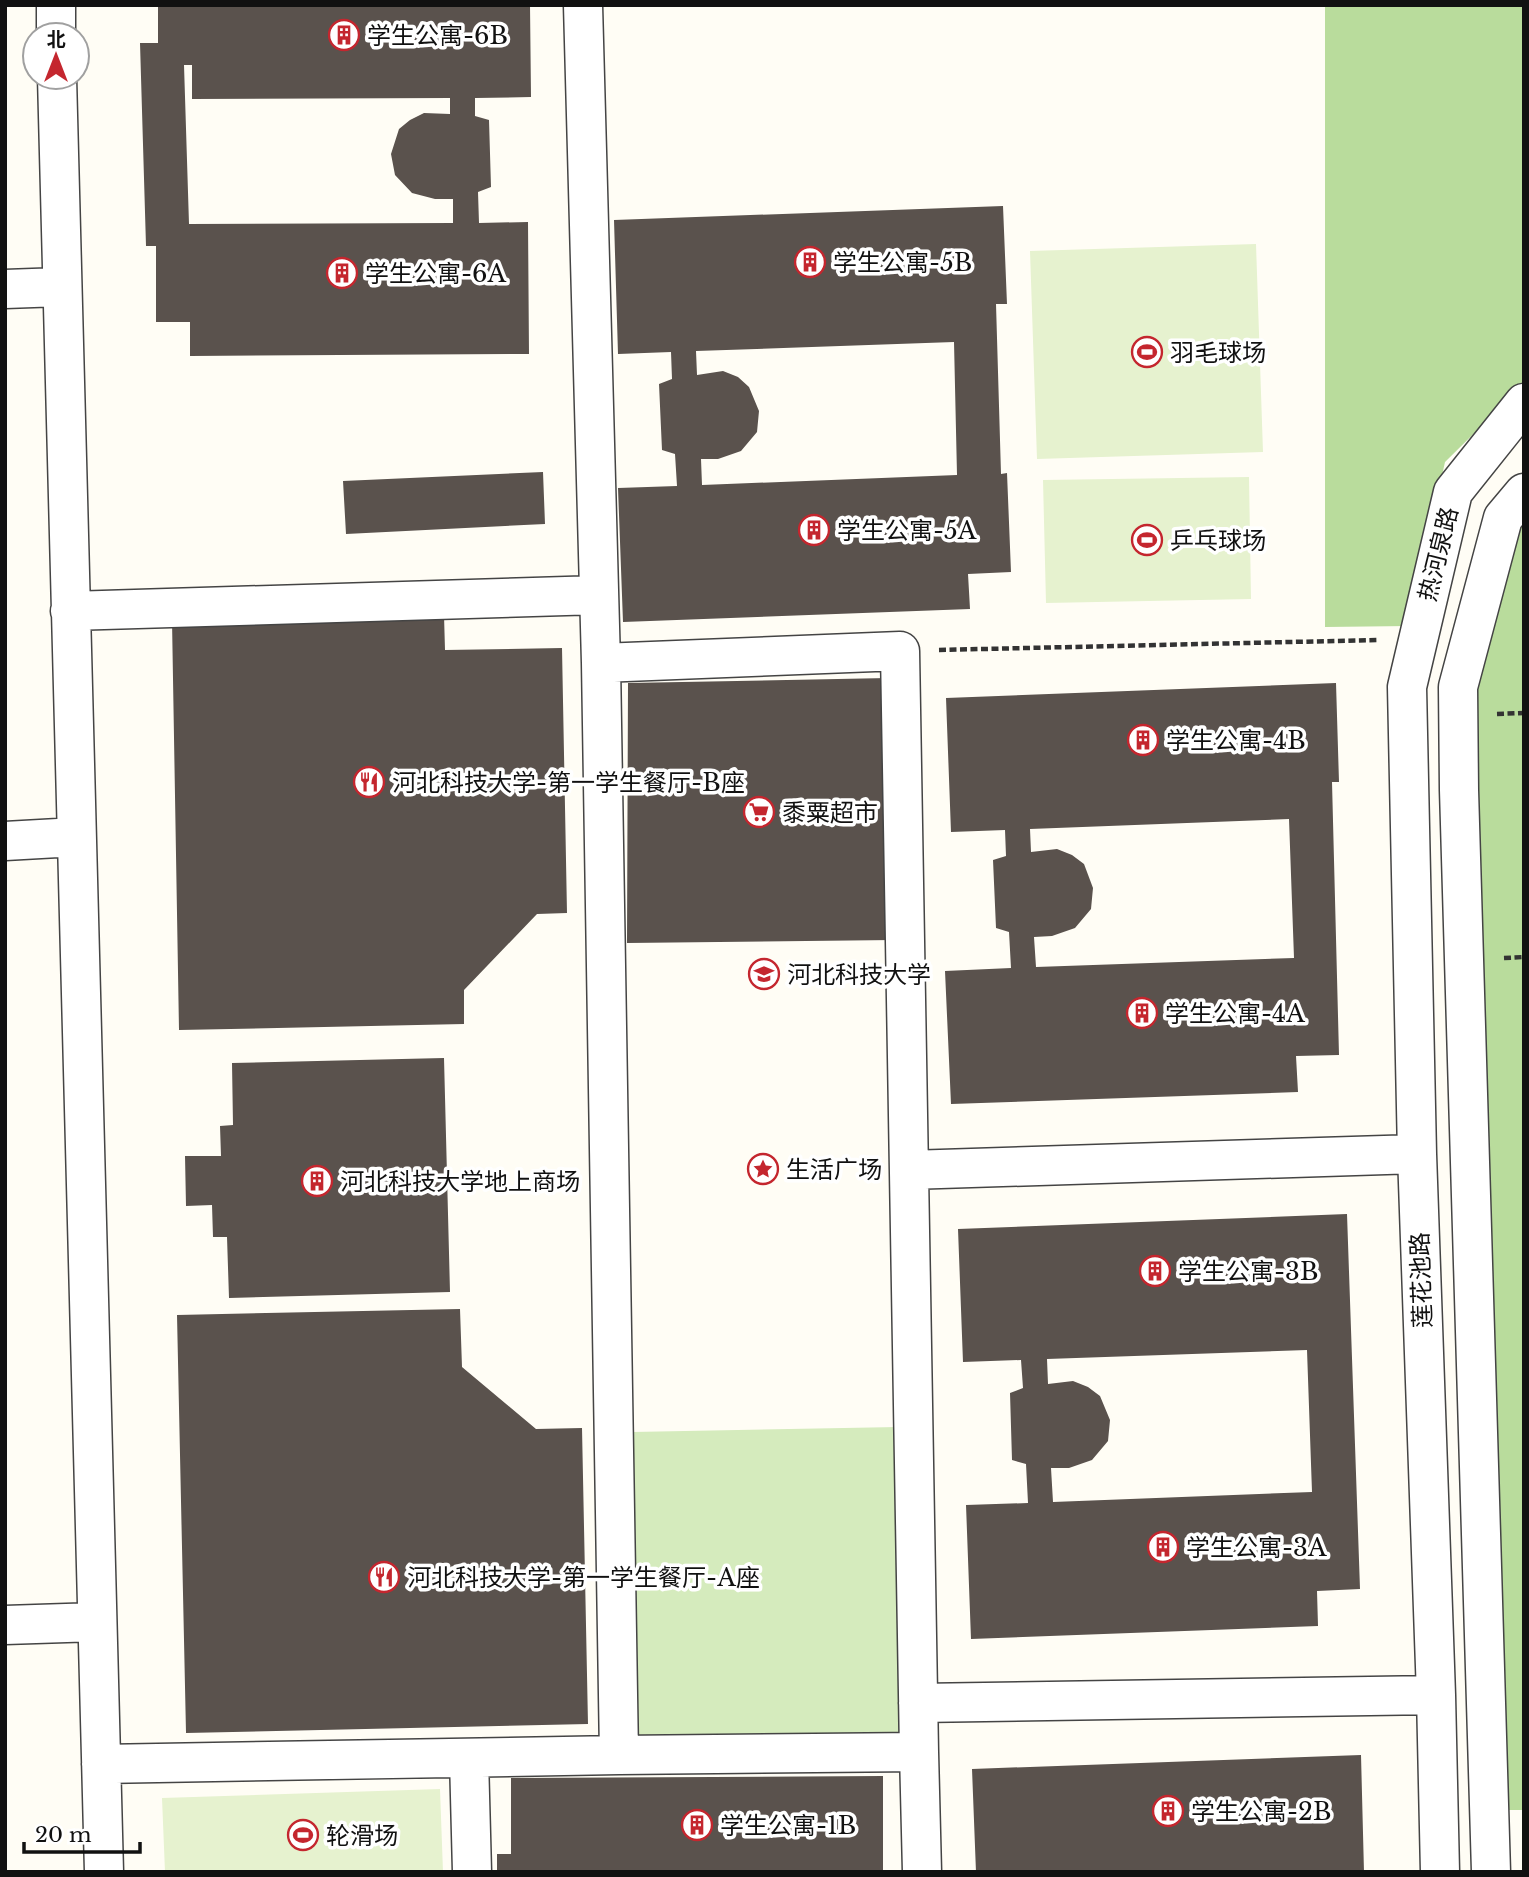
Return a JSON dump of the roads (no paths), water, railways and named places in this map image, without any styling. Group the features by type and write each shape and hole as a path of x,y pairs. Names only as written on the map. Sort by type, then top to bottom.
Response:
{"lane":[{"path":"583,5 601,663 619,1755"},
{"path":"57,91 104,1872"},
{"path":"5,289 61,287"},
{"name":"热河泉路","path":"1407,687 1453,492 1524,403"},
{"path":"1440,1856 1502,1847 1460,817 1458,687 1503,518 1524,493"},
{"path":"70,611 599,595"},
{"path":"601,663 900,651 922,1872"},
{"name":"莲花池路","path":"1407,687 1417,1154 1440,1856"},
{"path":"5,841 76,837"},
{"path":"909,1170 1417,1154"},
{"path":"5,1625 97,1622"},
{"path":"918,1703 1436,1695"},
{"path":"102,1764 919,1752"},
{"path":"469,1758 472,1872"}],"place":[{"name":"学生公寓-6B","path":"344,35"},
{"name":"学生公寓-5B","path":"810,262"},
{"name":"学生公寓-6A","path":"342,273"},
{"name":"羽毛球场","path":"1147,352"},
{"name":"学生公寓-5A","path":"814,530"},
{"name":"乒乓球场","path":"1147,540"},
{"name":"学生公寓-4B","path":"1143,740"},
{"name":"河北科技大学-第一学生餐厅-B座","path":"369,782"},
{"name":"黍粟超市","path":"759,812"},
{"name":"河北科技大学","path":"764,974"},
{"name":"学生公寓-4A","path":"1142,1013"},
{"name":"生活广场","path":"763,1169"},
{"name":"河北科技大学地上商场","path":"317,1181"},
{"name":"学生公寓-3B","path":"1155,1271"},
{"name":"学生公寓-3A","path":"1163,1547"},
{"name":"河北科技大学-第一学生餐厅-A座","path":"384,1577"},
{"name":"学生公寓-2B","path":"1168,1811"},
{"name":"学生公寓-1B","path":"697,1825"},
{"name":"轮滑场","path":"303,1835"}]}
